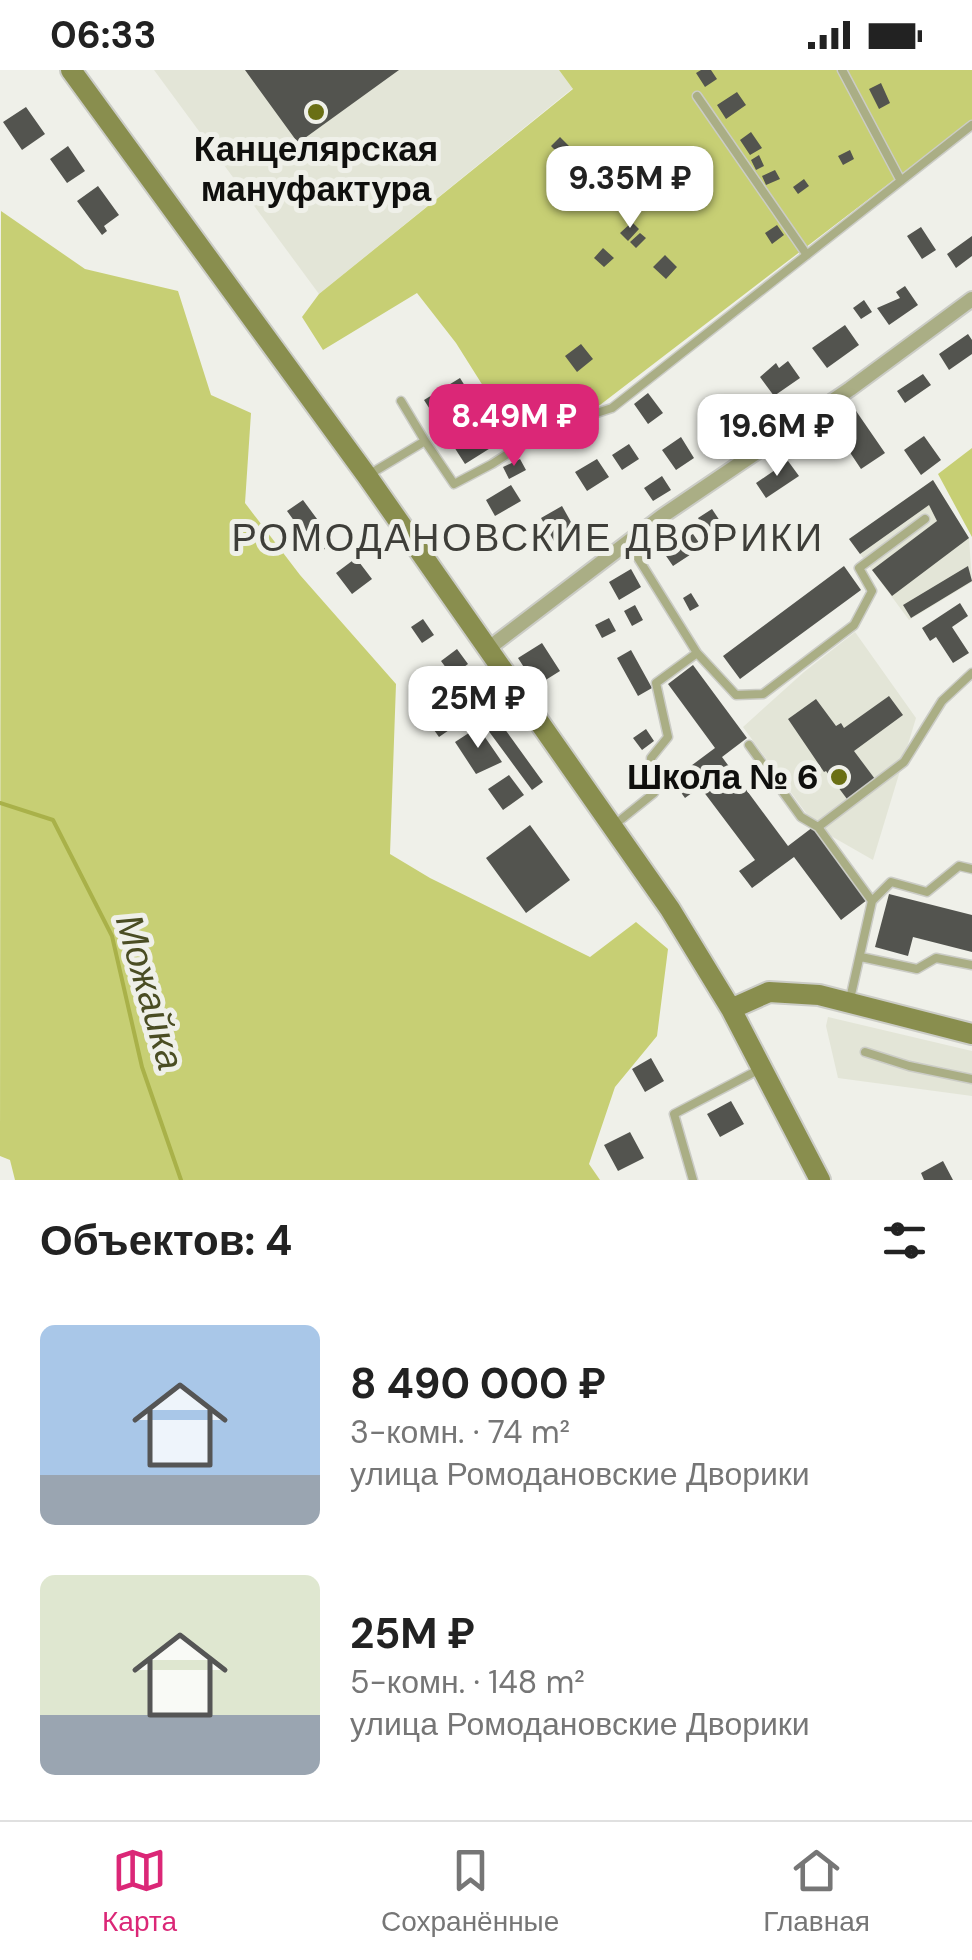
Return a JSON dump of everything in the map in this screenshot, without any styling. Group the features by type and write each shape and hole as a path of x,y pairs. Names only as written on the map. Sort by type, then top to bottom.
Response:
{"street":[{"path":"71,70 367,476 670,908 732,1009 820,1180"},
{"path":"489,648 628,542 850,389 972,299"},
{"path":"732,1009 769,992 819,996 972,1034"}],"lane":[{"path":"842,70 901,181"},
{"path":"698,96 807,255"},
{"path":"401,401 454,484 546,429 612,408 972,124"},
{"path":"367,476 426,441"},
{"path":"628,542 698,654 736,695 763,694 854,625 872,591 859,568 925,519"},
{"path":"613,826 654,793 651,758 668,737 656,683 698,654"},
{"path":"818,827 904,762 942,701 972,673"},
{"path":"749,744 801,817 818,827 872,901"},
{"path":"848,1003 872,901 892,882 927,892 959,866 972,870"},
{"path":"861,957 918,970 936,958 972,965"},
{"path":"866,1052 972,1079"},
{"path":"693,1180 674,1114 762,1068"}],"shaded area":[{"path":"154,70 559,70 573,88 319,294"},
{"path":"933,480 969,538 972,582 909,620 849,539"},
{"name":"Школа № 6","path":"855,632 916,718 873,860 817,828 743,727"},
{"path":"828,1017 972,1051 972,1096 838,1078 826,1026"}],"green space":[{"name":"РОМОДАНОВСКИЕ ДВОРИКИ","path":"559,70 972,70 972,120 596,408 514,435 456,343 417,293 323,350 302,317 319,294 573,89"},
{"path":"1,211 85,269 178,291 211,395 251,413 245,503 300,575 396,684 390,854 430,878 590,957 636,922 668,949 657,1036 615,1087 589,1164 600,1180 15,1180 10,1160 0,1156"},
{"path":"972,448 972,537 938,474"}],"building":[{"path":"245,70 399,70 298,143"},
{"path":"711,70 717,79 705,87 696,73"},
{"path":"881,83 890,103 879,109 869,89"},
{"path":"737,92 746,105 726,119 717,105"},
{"path":"26,107 45,134 22,150 3,122"},
{"path":"751,132 762,148 750,155 740,140"},
{"path":"560,137 569,146 560,155 551,146"},
{"path":"68,146 85,171 67,183 50,159"},
{"path":"850,150 854,159 843,165 838,156"},
{"path":"601,151 610,162 603,169 593,158"},
{"path":"759,155 764,166 756,170 751,160"},
{"path":"775,170 780,179 766,185 762,176"},
{"path":"582,175 592,184 583,194 573,184"},
{"path":"804,179 809,186 798,194 793,187"},
{"path":"98,186 119,215 104,226 107,231 102,235 77,201"},
{"path":"656,188 664,197 658,202 650,194"},
{"path":"632,222 639,229 628,241 620,233"},
{"path":"777,225 784,235 772,244 765,233"},
{"path":"921,227 936,250 922,259 907,236"},
{"path":"640,233 646,238 636,248 630,242"},
{"path":"972,236 972,256 956,268 947,254"},
{"path":"603,248 614,258 604,267 594,258"},
{"path":"665,255 677,267 666,279 653,267"},
{"path":"905,286 918,305 889,325 877,308 900,298 896,292"},
{"path":"864,300 872,312 861,319 853,308"},
{"path":"845,325 859,345 827,368 812,348"},
{"path":"968,334 972,354 949,370 939,354"},
{"path":"581,344 593,359 577,372 565,356"},
{"path":"788,361 800,378 774,396 760,377 776,363 779,368"},
{"path":"923,374 931,385 905,403 897,391"},
{"path":"460,378 500,442 465,464 424,400"},
{"path":"648,393 663,413 648,424 634,404"},
{"path":"854,408 885,453 861,469 847,448 831,459 815,435"},
{"path":"726,409 739,428 723,438 711,420"},
{"path":"924,436 941,460 921,475 904,450"},
{"path":"681,437 694,458 676,470 662,450"},
{"path":"629,444 639,459 622,470 612,455"},
{"path":"520,459 526,470 509,479 503,467"},
{"path":"597,459 609,477 587,491 575,472"},
{"path":"788,461 799,476 766,498 756,483"},
{"path":"662,476 671,490 653,501 644,488"},
{"path":"933,480 969,538 892,596 872,570 937,521 929,505 860,554 849,539"},
{"path":"511,485 521,501 495,516 486,500"},
{"path":"303,500 334,542 318,554 287,511"},
{"path":"562,506 580,538 559,550 541,518"},
{"path":"712,509 720,521 705,530 698,518"},
{"path":"684,532 687,537 693,534 702,547 673,566 664,553 676,545 672,540"},
{"path":"356,558 372,579 352,594 336,573"},
{"path":"844,566 861,590 740,679 723,656"},
{"path":"968,566 972,581 911,618 903,605"},
{"path":"631,569 641,587 619,600 609,582"},
{"path":"691,593 699,606 690,611 683,598"},
{"path":"960,603 968,616 952,627 969,653 953,663 936,637 930,641 922,628"},
{"path":"635,605 643,620 632,626 624,611"},
{"path":"609,618 616,631 602,638 595,625"},
{"path":"423,619 434,635 422,643 411,627"},
{"path":"542,643 560,671 536,686 518,658"},
{"path":"457,649 468,664 452,676 441,661"},
{"path":"631,650 652,688 638,696 617,658"},
{"path":"693,665 747,738 722,757 788,846 813,827 867,900 841,920 794,857 752,888 739,871 755,860 700,787 685,798 672,780 715,748 668,684"},
{"path":"449,695 465,719 439,737 422,713"},
{"path":"889,696 903,715 854,751 875,779 847,799 788,719 816,699 836,726 841,723 844,728"},
{"path":"494,714 543,782 532,790 482,722"},
{"path":"478,727 502,762 476,774 455,742"},
{"path":"646,729 654,741 642,750 633,738"},
{"path":"509,775 524,795 503,810 488,789"},
{"path":"530,825 570,880 526,913 486,858"},
{"path":"889,894 972,915 972,952 913,937 908,956 875,947"},
{"path":"651,1058 664,1081 645,1092 632,1069"},
{"path":"731,1101 744,1124 720,1137 707,1114"},
{"path":"630,1132 644,1158 618,1171 604,1145"},
{"path":"943,1161 953,1180 924,1180 921,1173"}],"waterway":[{"name":"Можайка","path":"0,803 53,820 112,936 142,1067 181,1180"}],"place":[{"name":"Канцелярская мануфактура","path":"316,112"},
{"name":"Школа № 6","path":"839,777"}],"district":[{"name":"РОМОДАНОВСКИЕ ДВОРИКИ","path":"528,538"}]}
